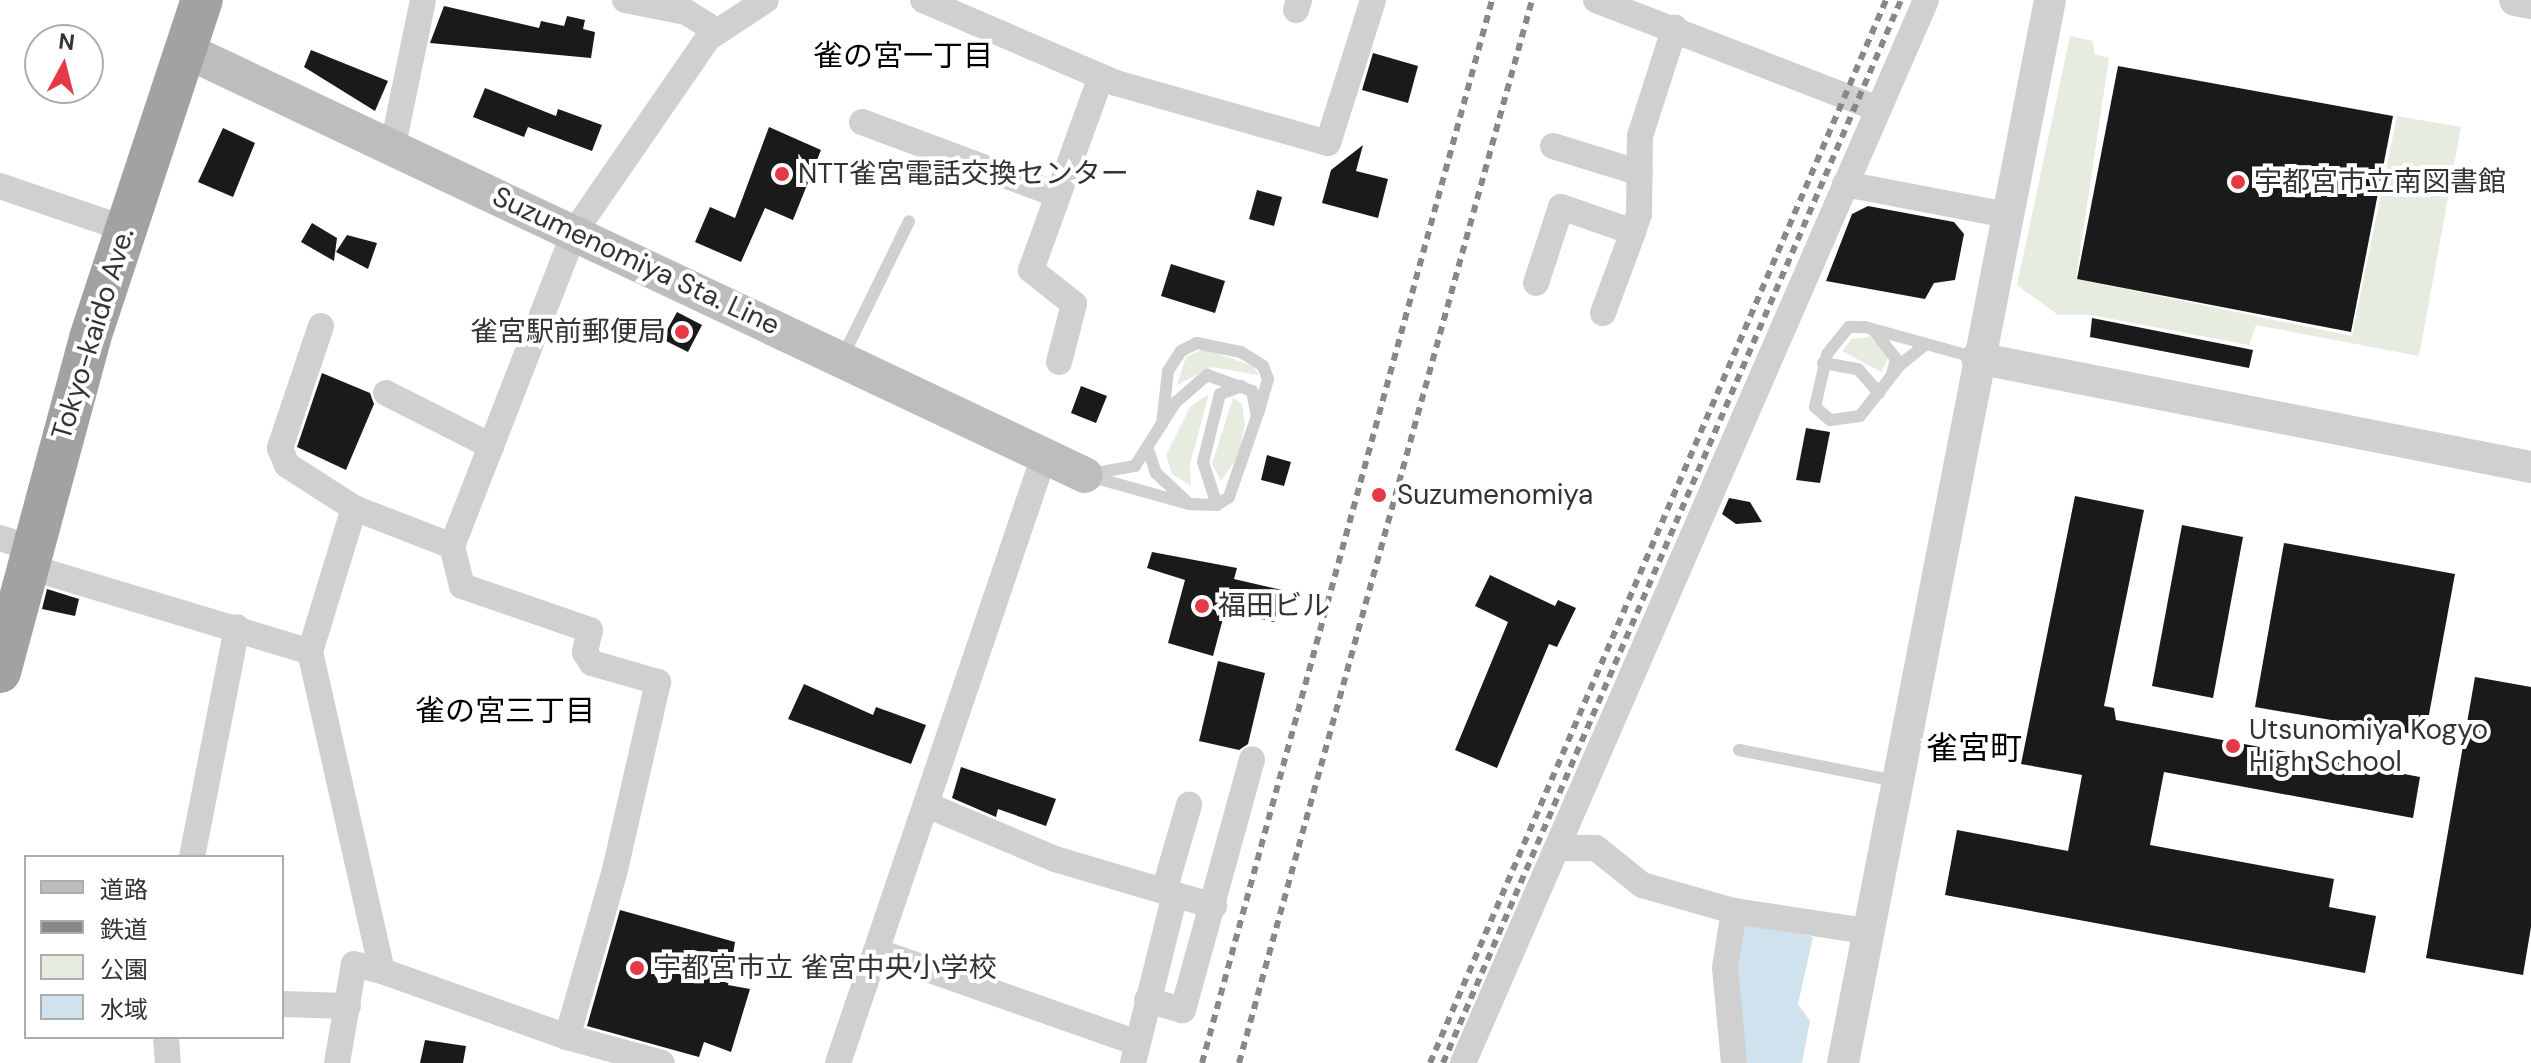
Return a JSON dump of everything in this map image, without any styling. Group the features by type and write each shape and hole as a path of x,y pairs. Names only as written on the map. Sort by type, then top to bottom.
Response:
{"highway":[{"name":"Tokyo-kaido Ave.","path":"0,672 19,551 123,228 202,0"}],"main road":[{"name":"Suzumenomiya Sta. Line","path":"185,50 393,145 1085,475"}],"street":[{"path":"393,145 423,0"},
{"path":"628,0 686,12 717,31"},
{"path":"567,1037 615,870 658,682 592,663 585,652 590,630 462,586 452,546 575,231 717,31 766,0"},
{"path":"923,0 1101,77 1328,143 1373,0"},
{"path":"1596,0 1662,16 1879,109"},
{"path":"1463,1063 1926,0"},
{"path":"1843,1063 1977,358 2050,0"},
{"path":"2515,0 2531,3"},
{"path":"1603,313 1633,232 1640,173 1640,136 1662,16"},
{"path":"1059,362 1074,304 1031,270 1101,77"},
{"path":"862,122 1058,195"},
{"path":"1553,146 1640,173"},
{"path":"1845,184 2007,215"},
{"path":"0,186 123,228"},
{"path":"1536,283 1561,207 1633,232"},
{"path":"321,326 280,448 287,465 354,508 452,546"},
{"path":"1977,358 2531,467"},
{"path":"386,393 491,446"},
{"path":"838,1063 1044,456"},
{"path":"354,508 310,652 382,971"},
{"path":"19,551 310,652"},
{"path":"192,855 237,627"},
{"path":"1147,1000 1183,1010 1252,759"},
{"path":"927,805 1055,859 1214,906"},
{"path":"876,951 1135,1053 1189,805"},
{"path":"1558,848 1596,848 1642,885 1734,911 1867,931"},
{"path":"1734,911 1725,967 1734,1063"},
{"path":"337,1063 354,964 382,971 567,1037 662,1063"},
{"path":"284,1004 348,1006"},
{"path":"166,1039 168,1063"}],"lane":[{"path":"841,359 909,221"},
{"path":"1926,344 1892,375 1860,416 1830,420 1813,397 1823,363 1837,337 1849,327 1865,327 1977,358"},
{"path":"1865,327 1882,336 1896,359 1892,375"},
{"path":"1085,475 1189,504 1217,505 1237,486 1268,379 1263,366 1241,352 1197,343 1181,351 1168,371 1162,427"},
{"path":"1823,363 1858,369 1879,393"},
{"path":"1085,475 1115,473 1149,452 1184,393 1207,375 1252,391 1257,416"},
{"path":"1217,505 1203,462 1220,394 1242,386"},
{"path":"1149,452 1156,473 1189,504"},
{"path":"1739,750 1896,781"}],"green space":[{"path":"2070,36 2093,41 2094,54 2109,58 2076,279 2352,336 2397,116 2461,127 2419,356 2256,325 2249,345 2091,315 2058,315 2017,285"},
{"path":"1870,337 1889,356 1881,372 1842,351 1852,339"},
{"path":"1204,349 1253,366 1259,375 1212,367 1177,385 1186,357"},
{"path":"1209,394 1190,464 1191,486 1172,474 1166,455 1190,407"},
{"path":"1233,398 1242,404 1245,425 1237,458 1221,481 1212,464"}],"water":[{"path":"1741,920 1813,937 1798,1004 1810,1021 1802,1063 1741,1063 1732,969"}],"building":[{"path":"444,6 539,28 541,21 564,26 567,16 585,20 583,29 595,32 591,58 430,43"},
{"path":"311,50 388,81 375,111 304,67"},
{"path":"1373,53 1418,66 1408,103 1362,90"},
{"name":"宇都宮市立南図書館","path":"2118,66 2393,116 2351,332 2077,279"},
{"path":"485,88 556,116 558,109 602,125 592,151 528,127 524,137 473,117"},
{"name":"NTT雀宮電話交換センター","path":"769,127 821,150 793,220 765,208 741,262 695,242 710,207 735,218"},
{"path":"223,128 255,143 233,197 198,182"},
{"path":"1363,145 1356,171 1388,179 1378,218 1322,203 1331,170"},
{"path":"1257,190 1282,197 1274,226 1249,219"},
{"path":"1868,206 1954,222 1964,234 1955,280 1934,283 1925,299 1826,281 1852,214"},
{"path":"312,223 337,238 334,261 301,242"},
{"path":"347,235 377,243 368,269 336,252"},
{"path":"1171,264 1225,281 1215,313 1161,296"},
{"name":"雀宮駅前郵便局","path":"677,312 702,325 688,352 662,339"},
{"path":"2092,318 2253,350 2249,368 2090,337"},
{"path":"322,373 370,393 374,404 346,470 297,447"},
{"path":"1081,386 1107,396 1096,423 1071,413"},
{"path":"1806,428 1830,432 1820,483 1796,480"},
{"path":"1267,455 1291,462 1284,486 1261,480"},
{"path":"2075,496 2144,510 2104,706 2114,708 2116,720 2420,777 2413,818 2164,772 2150,845 2334,879 2329,907 2376,916 2365,973 1945,895 1957,830 2068,851 2082,775 2021,764"},
{"path":"1729,498 1750,502 1762,522 1736,524 1722,514"},
{"path":"2182,525 2243,537 2213,698 2152,686"},
{"path":"2284,543 2455,574 2425,736 2255,707"},
{"name":"福田ビル","path":"1152,552 1237,568 1234,579 1282,590 1274,622 1225,611 1213,656 1168,643 1185,580 1147,568"},
{"path":"1490,575 1555,606 1558,600 1576,608 1557,647 1549,644 1497,768 1455,750 1508,622 1475,606"},
{"path":"47,589 79,599 75,616 42,609"},
{"path":"1218,661 1265,673 1248,744 1239,750 1199,741"},
{"path":"2475,677 2531,687 2531,927 2523,975 2426,958"},
{"path":"804,684 873,715 876,707 926,725 911,764 788,719"},
{"path":"961,767 1056,799 1046,826 998,809 996,817 952,798"},
{"path":"620,910 735,942 728,985 750,989 731,1052 704,1042 699,1057 587,1026"},
{"path":"425,1040 466,1046 463,1063 420,1063"}],"railway":[{"path":"1202,1063 1492,0"},
{"path":"1239,1063 1532,0"},
{"path":"1430,1063 1886,0"},
{"path":"1443,1063 1901,0"}],"place":[{"name":"NTT雀宮電話交換センター","path":"782,174"},
{"name":"宇都宮市立南図書館","path":"2238,182"},
{"name":"雀宮駅前郵便局","path":"682,332"},
{"name":"Suzumenomiya","path":"1379,495"},
{"name":"福田ビル","path":"1202,606"},
{"name":"Utsunomiya Kogyo High School","path":"2233,746"},
{"name":"宇都宮市立 雀宮中央小学校","path":"637,968"}],"district":[{"name":"雀の宮一丁目","path":"903,56"},
{"name":"雀の宮三丁目","path":"505,711"},
{"name":"雀宮町","path":"1974,748"}]}
